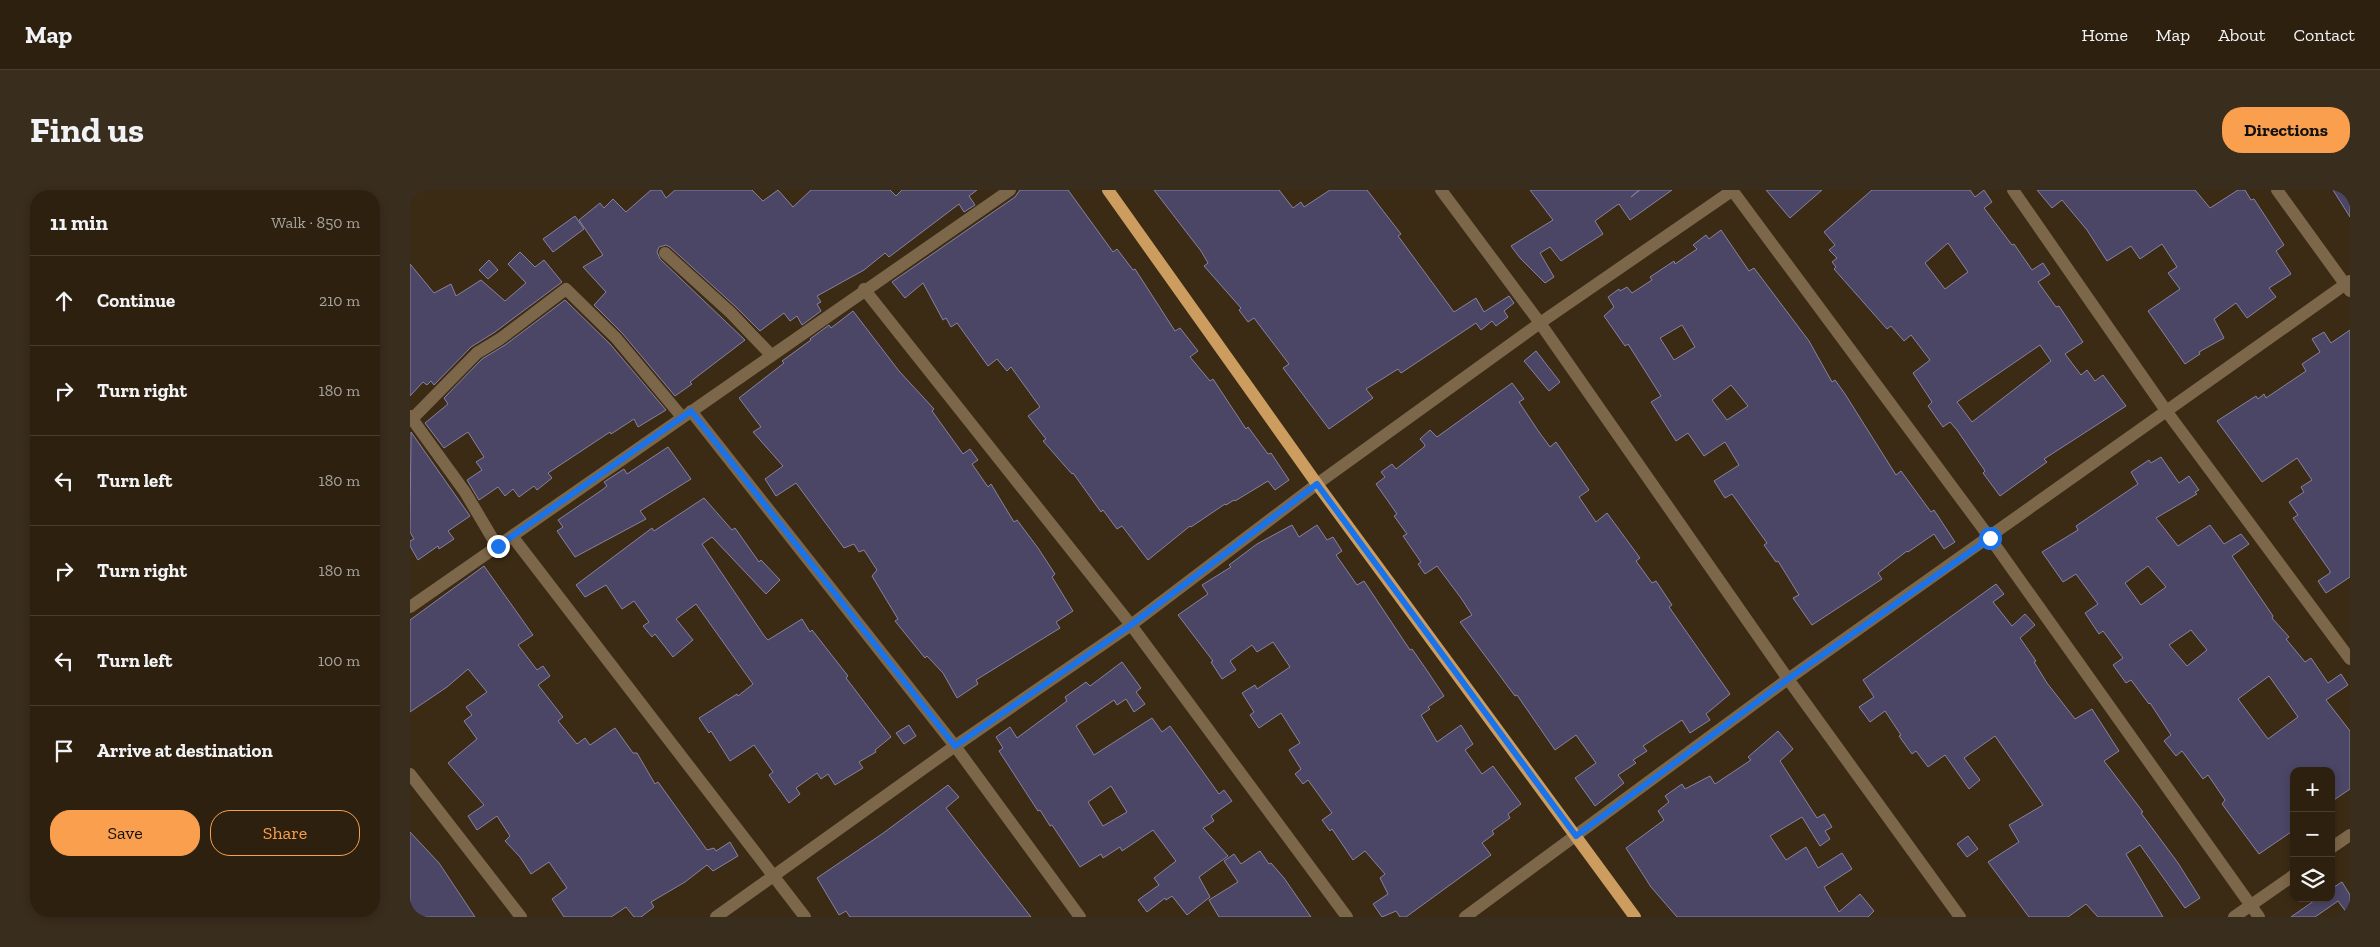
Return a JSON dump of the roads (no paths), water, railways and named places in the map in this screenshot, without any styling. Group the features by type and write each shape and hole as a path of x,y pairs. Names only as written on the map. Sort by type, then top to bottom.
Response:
{"main road":[{"path":"1108,190 1317,484 1635,917"}],"street":[{"path":"410,607 864,289 1010,190"},
{"path":"1441,190 1540,323 1788,679 1960,917"},
{"path":"716,917 955,746 1131,625 1317,484 1540,323 1732,190 1990,538 2259,917"},
{"path":"2013,190 2167,412 2350,659"},
{"path":"1464,917 1788,679 2348,285 2277,190"},
{"path":"664,254 731,313 771,355"},
{"path":"498,546 464,492 411,417 477,353 500,339 566,289 616,338 687,414 955,746 1080,917"},
{"path":"864,289 1131,625 1346,917"},
{"path":"512,536 805,917"},
{"path":"410,774 521,917"},
{"path":"2335,845 2350,835"},
{"path":"2234,917 2290,878"}]}
